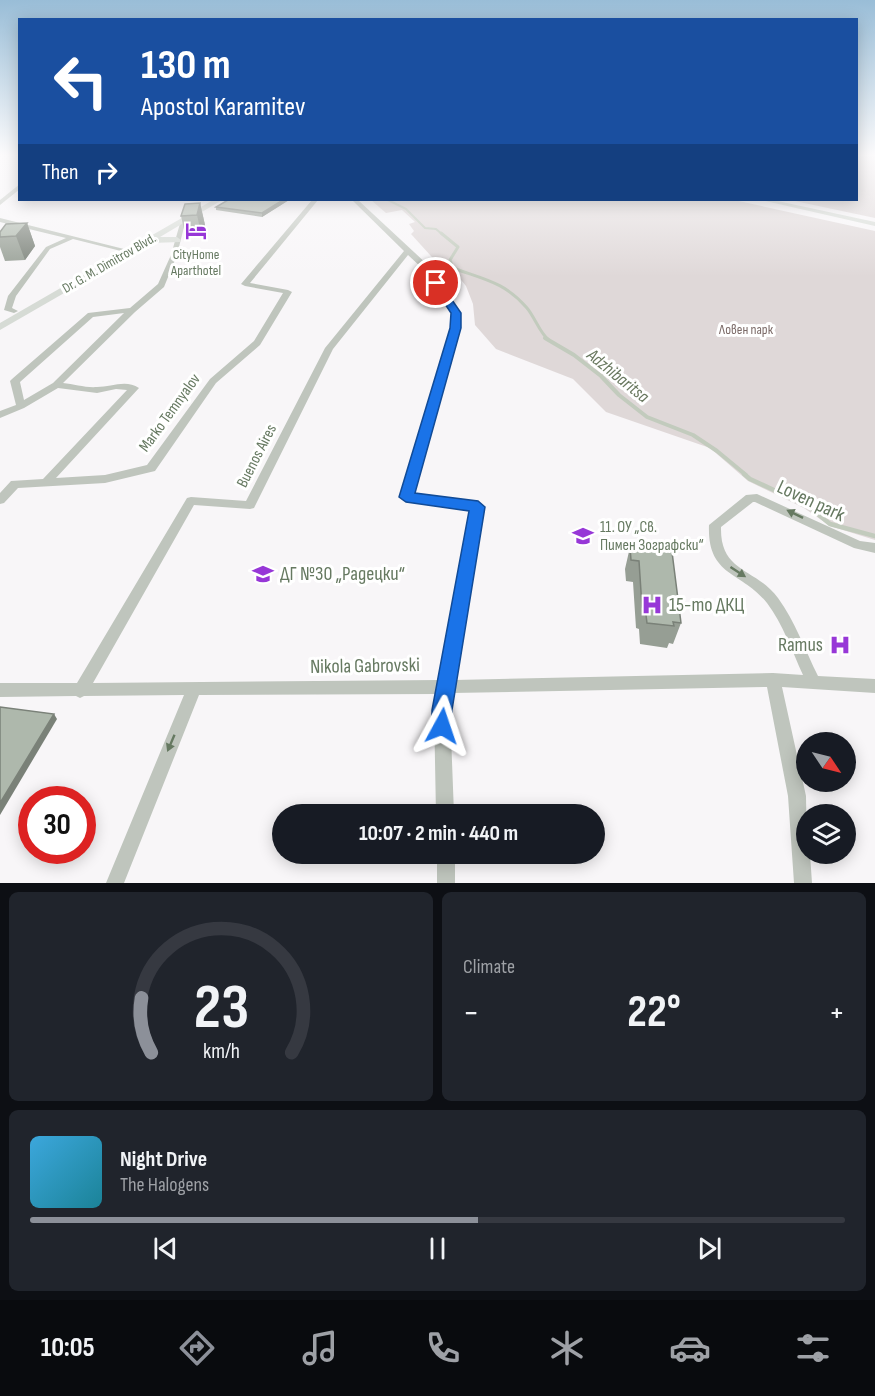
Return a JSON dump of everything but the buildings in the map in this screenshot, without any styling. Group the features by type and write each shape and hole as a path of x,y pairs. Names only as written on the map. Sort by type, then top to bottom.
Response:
{"main road":[{"name":"Dr. G. M. Dimitrov Blvd.","path":"0,319 206,201"},
{"name":"Dr. G. M. Dimitrov Blvd.","path":"0,327 216,201"},
{"path":"770,201 875,224"},
{"path":"149,240 177,240"}],"street":[{"name":"Marko Temnyalov","path":"0,500 15,484 105,479 151,468 213,381 257,344 288,292 246,284 314,201"},
{"path":"357,201 426,268 456,313 455,328 406,497 478,507 442,710 445,804"},
{"path":"0,220 121,249"},
{"path":"0,415 21,406 56,385 132,310 161,285 174,255 184,220"},
{"path":"14,311 8,309 12,296 48,248 74,237"},
{"name":"Buenos Aires","path":"80,690 191,501 250,505 329,348 408,251"},
{"path":"21,406 15,381 92,315 132,310"},
{"path":"45,483 134,388 116,386 97,390 56,385"},
{"name":"Loven park","path":"813,681 773,601 760,586 724,563 715,550 715,525 750,498 757,498 858,545 875,548"},
{"path":"773,680 797,796 803,883"},
{"name":"Nikola Gabrovski","path":"0,690 773,680 875,686"},
{"path":"115,883 194,689"},
{"path":"446,864 446,883"}],"green space":[{"path":"858,195 875,195 875,218 795,201 858,201"},
{"name":"Ловен парк","path":"372,201 739,201 875,231 875,540 830,526 804,508 748,481 710,448 606,412 573,379 496,349 475,325 473,304 466,286 454,271 440,266 411,234 414,231 409,224 415,222 402,210 386,213"}],"waterway":[{"name":"Adzhibaritsa","path":"390,201 406,209 425,228 436,229 443,235"},
{"name":"Adzhibaritsa","path":"441,233 458,247 450,260 453,268 493,282 510,292 527,308 548,339"},
{"name":"Adzhibaritsa","path":"545,338 574,355 647,417 693,435 746,475"},
{"name":"Adzhibaritsa","path":"744,474 808,506 830,524 875,536"}],"place":[{"name":"CityHome Aparthotel","path":"196,231"},
{"name":"11. ОУ „Св. Пимен Зографски“","path":"583,536"},
{"name":"ДГ №30 „Радецки“","path":"263,574"},
{"name":"15-то ДКЦ","path":"652,605"},
{"name":"Ramus","path":"840,645"}],"route":[{"path":"436,283 456,313 455,328 406,497 478,507 442,710 442,726"}]}
